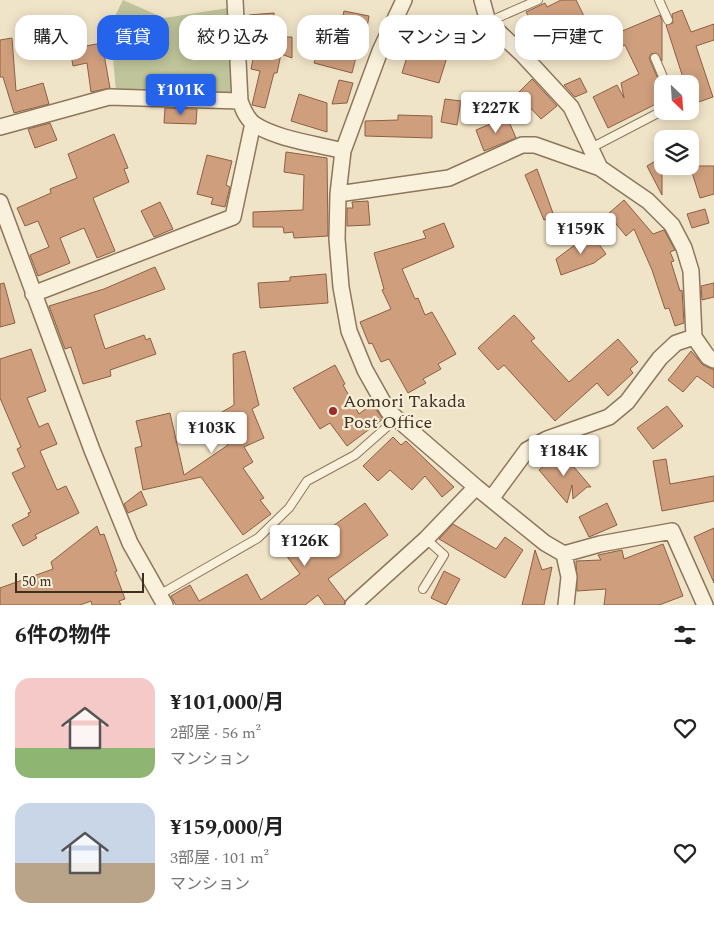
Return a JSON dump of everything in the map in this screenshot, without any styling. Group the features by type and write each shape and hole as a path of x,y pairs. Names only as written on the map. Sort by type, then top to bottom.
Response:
{"street":[{"path":"236,0 240,100 243,111 253,123 275,133 343,151"},
{"path":"404,0 380,51 343,151 338,194 337,239 341,286 349,331 365,370 388,410 476,487 545,543 564,554 600,544 672,532 707,597"},
{"path":"482,0 486,15"},
{"path":"505,38 571,108 600,168"},
{"path":"0,127 109,98 240,100"},
{"path":"33,294 234,217 253,123"},
{"path":"338,194 449,178 522,145 535,145 600,168 648,201 672,225 684,248 691,270 694,337 708,357 714,360"},
{"path":"0,202 92,450 127,535 162,600"},
{"path":"491,499 528,450 547,439 609,417 627,402 660,358 676,343 694,337"},
{"path":"353,605 426,539 476,487"},
{"path":"564,554 569,577 566,605"}],"lane":[{"path":"504,15 538,0"},
{"path":"659,0 668,20"},
{"path":"655,58 662,75"},
{"path":"591,148 654,115"},
{"path":"162,600 258,538 289,508 307,481 355,455 397,418"},
{"path":"423,589 444,555 426,539"}],"green space":[{"path":"123,0 157,15 116,15"},
{"path":"228,8 228,15 183,15"},
{"path":"179,16 179,60 230,60 232,93 116,91 113,60 169,60 169,17"}],"building":[{"path":"561,0 576,0 584,15 528,15 526,12 545,3 547,7"},
{"path":"682,10 691,32 714,24 714,40 696,46 713,97 699,102 699,75 682,75 666,25 673,23 672,14"},
{"path":"344,11 364,15 343,15"},
{"path":"274,13 274,15 249,15"},
{"path":"660,15 662,21 662,61 656,53 651,54 649,58 656,75 654,75 654,105 608,128 593,97 617,85 624,98 621,83 639,74 625,45 623,46 623,31"},
{"path":"287,37 292,37 292,58 287,56"},
{"path":"12,38 16,91 43,83 49,104 14,113 3,77 0,77 0,40"},
{"path":"97,44 97,60 105,60 110,88 91,92 87,63 73,66 72,60 87,60 87,46"},
{"path":"253,60 280,60 277,73 274,73 265,108 252,105 260,71 251,69"},
{"path":"315,60 355,60 352,73 314,63"},
{"path":"406,60 446,60 439,83 402,73"},
{"path":"580,78 587,92 575,97 564,85"},
{"path":"532,79 557,106 541,119 517,94"},
{"path":"339,80 353,83 347,103 332,104"},
{"path":"299,94 327,103 327,132 291,121"},
{"path":"445,99 461,101 457,125 441,122"},
{"path":"165,108 197,109 196,124 164,123"},
{"path":"398,115 432,116 432,138 365,136 365,121 398,120"},
{"path":"507,117 516,138 484,151 476,130"},
{"path":"50,123 57,140 35,148 28,129"},
{"path":"114,134 128,168 124,169 129,182 93,198 115,251 97,258 84,228 60,238 70,263 38,276 30,255 49,247 38,221 25,226 17,208 51,193 50,189 77,178 68,154"},
{"path":"286,152 327,158 328,236 294,238 293,232 284,233 283,227 253,227 253,212 303,210 304,175 284,172"},
{"path":"207,155 232,161 226,185 230,187 225,207 211,204 213,198 197,194"},
{"path":"654,162 654,175 662,175 662,195 647,166"},
{"path":"699,166 714,166 714,194 700,198 693,175 699,175"},
{"path":"537,169 554,216 544,220 525,175"},
{"path":"624,200 653,234 664,230 675,250 670,252 674,261 671,262 680,291 682,290 684,323 675,326 669,308 665,309 652,270 634,229 626,236 608,214"},
{"path":"368,201 370,225 347,226 347,208 353,208 352,202"},
{"path":"160,202 173,229 154,237 141,211"},
{"path":"705,209 709,223 692,228 687,214"},
{"path":"444,223 454,247 402,269 415,299 418,298 425,315 432,312 456,354 438,364 441,369 423,379 426,383 408,393 389,359 381,362 372,343 369,344 360,322 391,309 382,290 384,289 374,253 426,238 423,231"},
{"path":"591,233 606,254 594,263 561,275 556,259"},
{"path":"155,267 165,289 94,315 105,349 144,335 146,340 150,338 156,354 110,370 111,376 83,384 71,347 65,349 49,306 104,289"},
{"path":"326,274 328,303 260,308 258,283 290,281 290,277"},
{"path":"4,283 15,323 0,327 0,284"},
{"path":"714,283 714,297 702,300 701,286"},
{"path":"514,315 535,338 531,341 569,382 618,339 638,362 630,369 633,373 608,396 597,383 555,421 504,365 498,370 478,348"},
{"path":"31,349 46,391 27,398 39,427 48,423 57,444 40,451 57,490 66,486 79,513 35,535 37,538 23,546 12,525 29,516 28,513 31,512 12,473 25,467 17,449 21,447 0,398 0,359"},
{"path":"245,351 259,405 252,409 264,438 244,447 253,462 243,468 264,498 260,500 271,514 243,535 201,477 143,490 135,448 142,446 136,421 170,413 184,475 228,445 212,418 234,405 233,354"},
{"path":"691,351 703,365 714,370 714,388 697,376 683,392 668,380"},
{"path":"335,365 345,384 343,385 359,414 372,404 383,419 347,446 330,423 320,429 293,388"},
{"path":"667,406 683,426 653,449 637,428"},
{"path":"393,437 401,445 406,441 454,487 442,497 425,476 412,490 390,470 378,481 363,466"},
{"path":"561,452 591,487 587,487 573,499 572,485 567,503 539,470"},
{"path":"666,459 670,484 714,476 714,501 662,511 653,461"},
{"path":"141,491 147,505 128,513 124,504"},
{"path":"365,503 388,535 328,579 345,601 344,605 325,605 318,595 305,605 176,605 171,596 190,585 199,601 247,574 261,600 300,574 283,551 297,541 302,548"},
{"path":"607,503 617,525 589,537 579,517"},
{"path":"453,524 496,549 505,537 523,550 505,578 439,539"},
{"path":"97,526 100,535 104,534 117,571 115,572 125,599 119,601 121,605 92,605 91,601 80,605 0,605 0,588 53,569 51,562"},
{"path":"714,528 714,583 694,537"},
{"path":"663,544 683,596 659,605 604,605 606,589 577,591 576,561 601,560 598,555 622,550 624,559"},
{"path":"535,550 542,570 552,567 544,605 522,605"},
{"path":"444,571 460,579 446,605 431,598"}],"place":[{"name":"Aomori Takada Post Office","path":"333,411"}]}
